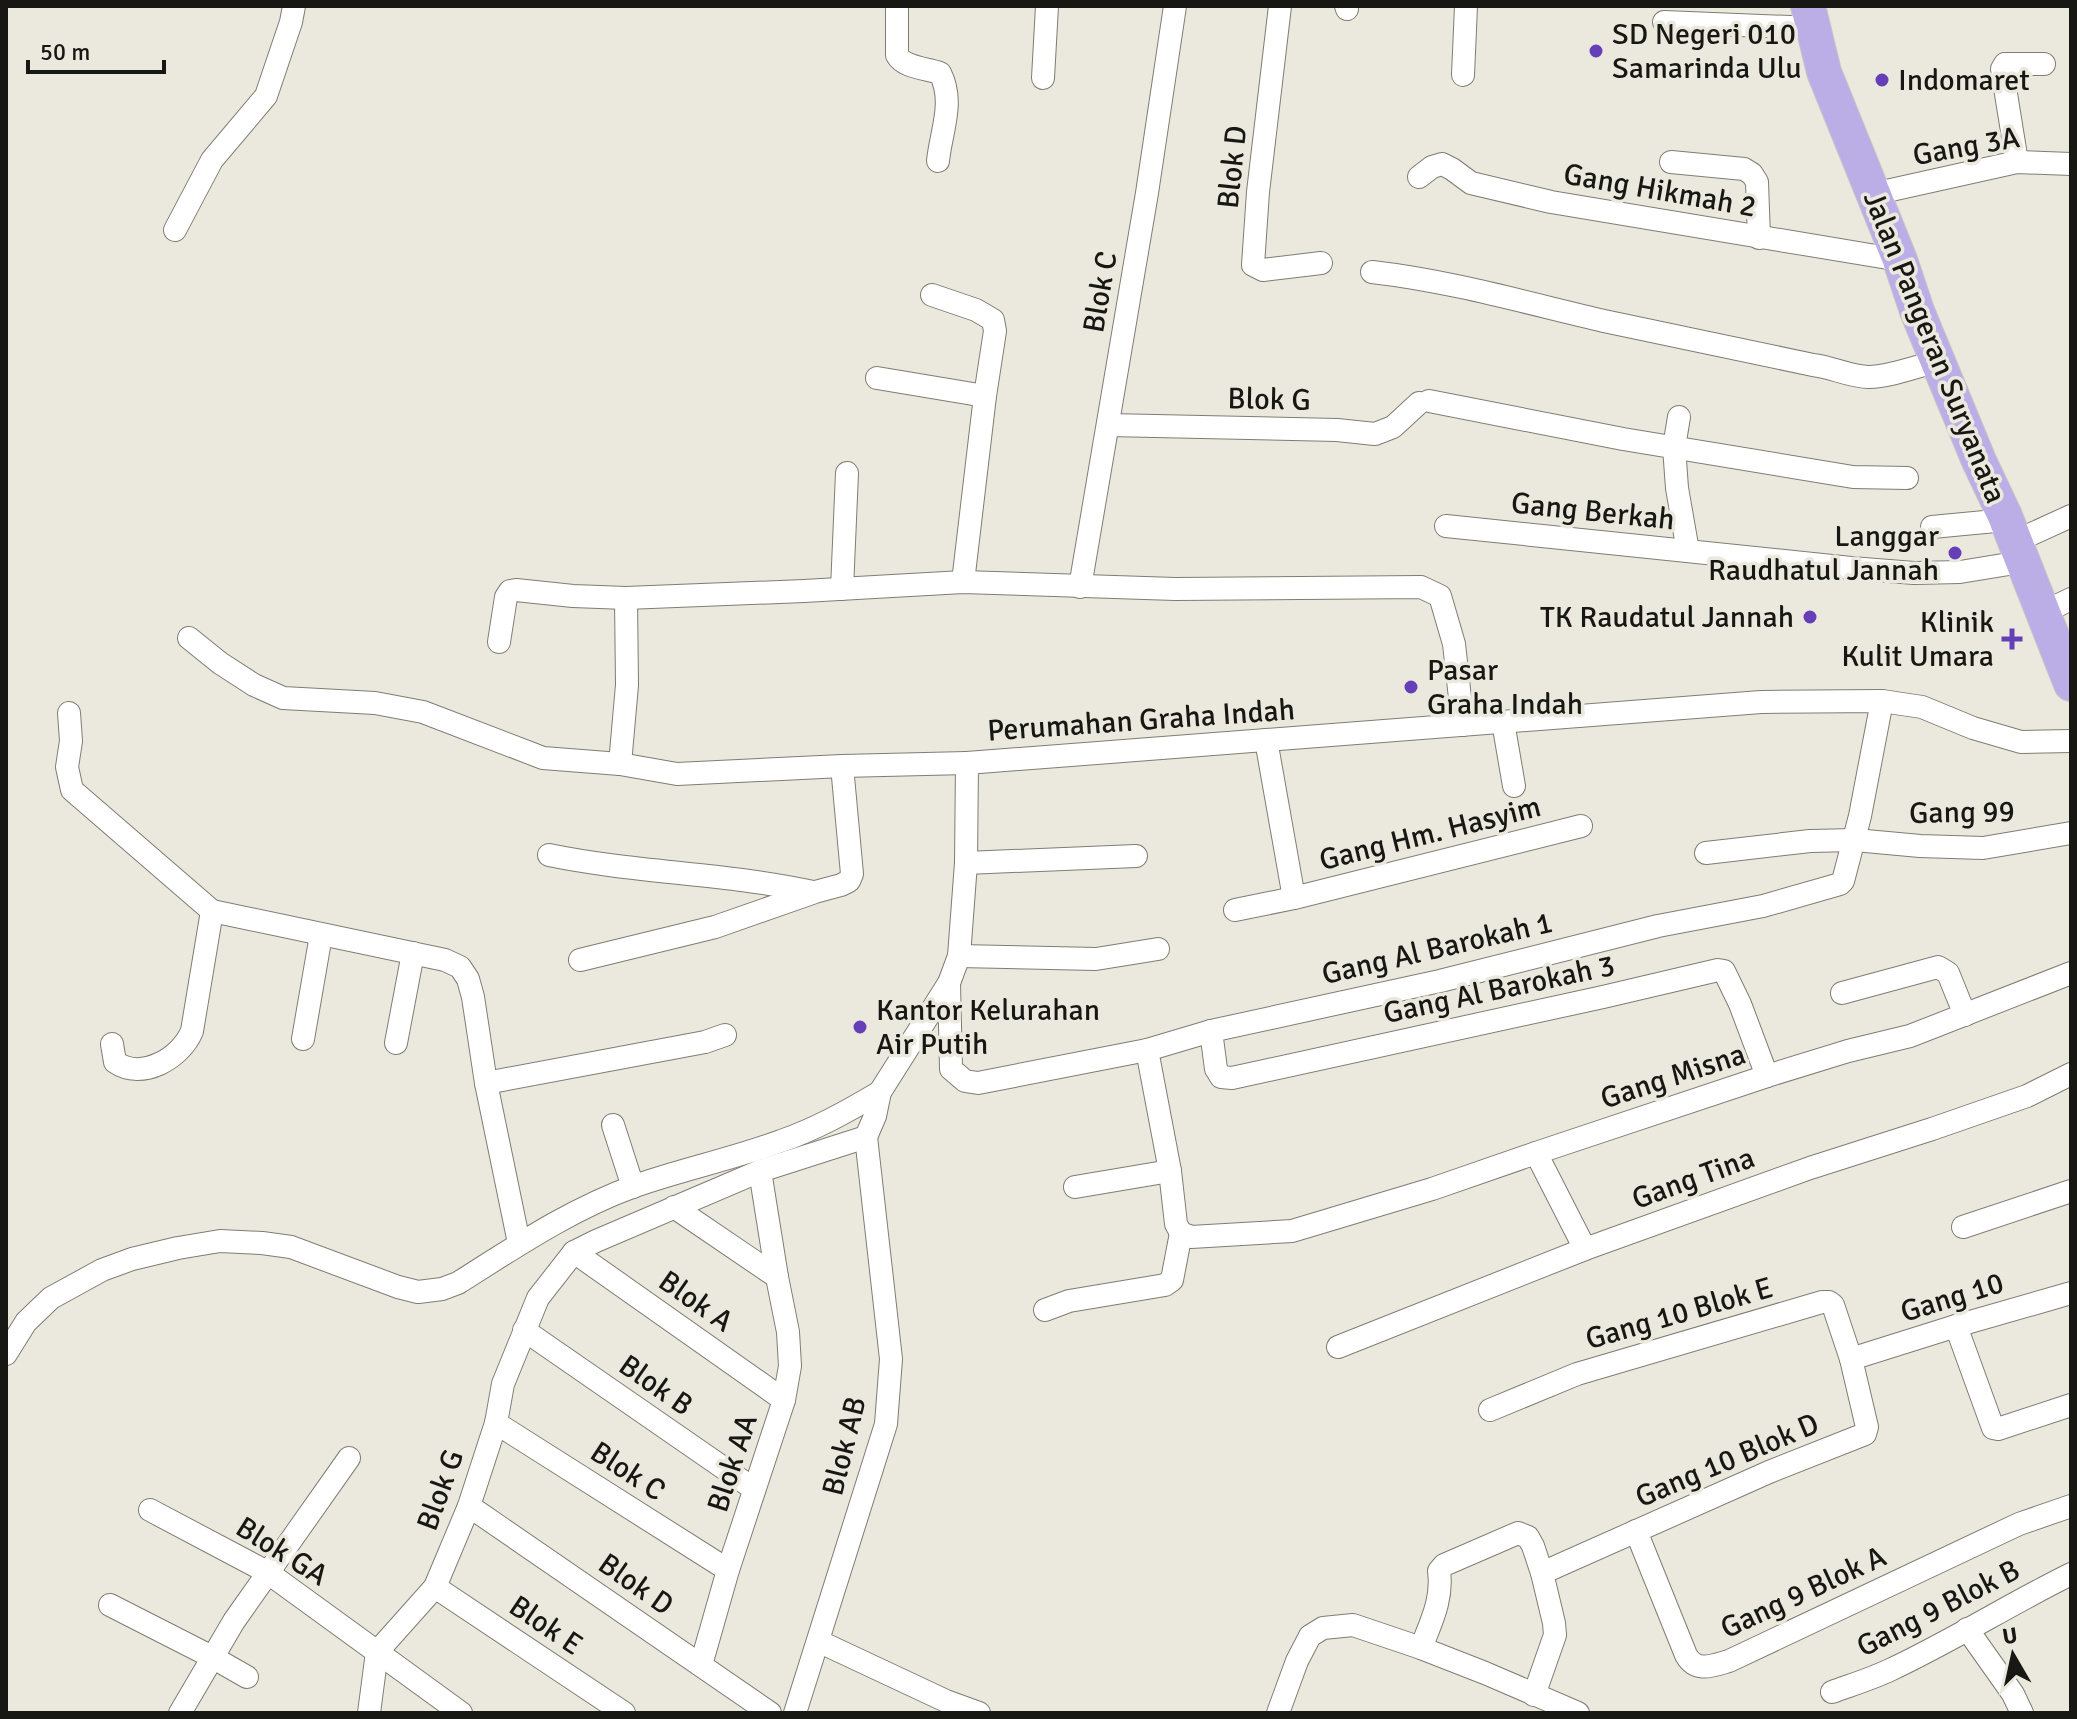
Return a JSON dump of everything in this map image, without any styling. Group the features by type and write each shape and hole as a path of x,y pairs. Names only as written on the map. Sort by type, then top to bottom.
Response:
{"main road":[{"name":"Jalan Pangeran Suryanata","path":"1811,17 1824,72 1900,260 1917,311 2014,541 2056,606 2071,684"}],"street":[{"path":"175,230 212,160 266,96 294,6"},
{"path":"897,6 897,55 905,64 940,73 947,90 948,109 938,161"},
{"path":"1043,78 1047,6"},
{"name":"Blok C","path":"1080,587 1147,193 1175,6"},
{"name":"Blok D","path":"1280,6 1258,192 1253,265 1263,270 1321,263"},
{"path":"1463,75 1466,6"},
{"path":"1664,22 1811,17"},
{"path":"2017,162 2002,69 2005,64 2044,64"},
{"path":"1671,162 1744,169 1752,174 1757,182 1759,238"},
{"name":"Gang 3A","path":"1873,194 2017,162 2071,164"},
{"name":"Gang Hikmah 2","path":"1419,177 1442,164 1471,183 1551,202 1900,260"},
{"path":"1372,272 1492,293 1605,321 1861,376 1873,377 1938,361"},
{"path":"932,295 976,310 993,320 995,331 963,582"},
{"path":"877,378 985,396"},
{"name":"Blok G","path":"1108,425 1337,430 1375,434 1393,427 1424,402 1674,447"},
{"path":"1679,417 1674,447 1677,488 1688,551"},
{"path":"1674,447 1853,477 1907,478"},
{"path":"842,589 847,473"},
{"path":"1932,527 2014,541 2071,516"},
{"name":"Gang Berkah","path":"1446,526 1914,573 1960,572 2014,541"},
{"path":"499,642 506,597 510,591 516,590 626,598 963,582 1189,589 1421,587 1440,596 1454,644 1463,725"},
{"path":"620,764 627,685 626,598"},
{"path":"189,638 254,685 283,698 375,703 423,712 543,758 620,764 677,774 967,763"},
{"name":"Perumahan Graha Indah","path":"866,1137 880,1092 949,983 959,956 966,863 967,763 1761,702 1882,701 1922,707 1973,728 2021,742 2071,741"},
{"name":"Gang Al Barokah 1","path":"949,983 951,1069 965,1081 978,1083 1147,1050 1211,1031 1440,981 1658,926 1763,906 1840,884 1855,840 1882,701"},
{"path":"69,713 71,741 67,767 72,790 212,911 445,960 460,967 468,979 473,997 486,1083 519,1243"},
{"path":"1503,722 1514,786"},
{"name":"Gang Hm. Hasyim","path":"1266,740 1294,898"},
{"path":"580,960 715,927 849,881 852,874 842,766"},
{"name":"Gang Hm. Hasyim","path":"1235,910 1581,826"},
{"name":"Gang 99","path":"1706,853 1810,841 1855,840 1983,848 2071,833"},
{"path":"549,855 815,892"},
{"path":"966,863 1136,856"},
{"path":"112,1044 115,1062 132,1069 142,1069 179,1052 188,1042 212,911"},
{"path":"303,1039 321,935"},
{"path":"959,956 1096,959 1158,949"},
{"path":"396,1043 413,953"},
{"path":"1842,993 1938,967 1948,973 1965,1015"},
{"name":"Gang Al Barokah 3","path":"1211,1031 1216,1069 1221,1077 1232,1078 1718,970 1724,971 1740,1004 1767,1076"},
{"name":"Gang Misna","path":"1181,1233 1191,1237 1292,1231 1432,1189 1767,1076 1910,1036 2071,973"},
{"path":"486,1083 693,1044 725,1035"},
{"path":"1045,1310 1069,1301 1165,1285 1172,1280 1181,1233 1176,1224 1170,1171 1147,1050"},
{"name":"Gang Tina","path":"1338,1347 1585,1249 1810,1168 2027,1096 2071,1074"},
{"path":"6,1354 26,1322 51,1298 132,1259 220,1241 291,1247 398,1287 418,1292 442,1289 458,1283 555,1221 633,1187 779,1142 848,1112 880,1092"},
{"path":"613,1125 633,1187"},
{"path":"524,1330 538,1298 574,1252 760,1171 866,1137"},
{"name":"Blok AB","path":"795,1713 886,1424 891,1359 866,1137"},
{"path":"1536,1153 1585,1249"},
{"name":"Blok AA","path":"701,1665 728,1570 784,1400 790,1366 788,1332 760,1171"},
{"path":"1075,1187 1170,1171"},
{"path":"1963,1227 2071,1191"},
{"path":"674,1207 777,1277"},
{"name":"Blok A","path":"574,1252 784,1400"},
{"name":"Gang 10","path":"1851,1359 2071,1293"},
{"name":"Gang 10 Blok E","path":"1490,1410 1577,1374 1822,1302 1833,1305 1851,1359"},
{"path":"1956,1326 1993,1428 2003,1428 2071,1405"},
{"name":"Blok G","path":"377,1652 435,1587 469,1506 496,1423 503,1384 524,1330"},
{"name":"Blok B","path":"524,1330 754,1489"},
{"name":"Gang 10 Blok D","path":"1542,1573 1769,1472 1865,1434 1867,1427 1851,1359"},
{"name":"Blok C","path":"496,1423 728,1570"},
{"path":"180,1713 234,1621 349,1458"},
{"name":"Blok D","path":"469,1506 770,1713"},
{"name":"Gang 9 Blok A","path":"1636,1531 1686,1655 1700,1667 1729,1661 2019,1524 2071,1506"},
{"name":"Blok GA","path":"150,1510 267,1572 461,1713"},
{"path":"1421,1648 1438,1605 1439,1571 1444,1565 1518,1533 1528,1537 1542,1573 1555,1635 1534,1695"},
{"name":"Gang 9 Blok B","path":"1832,1692 1886,1672 2071,1574"},
{"name":"Blok E","path":"435,1587 624,1713"},
{"path":"110,1605 247,1677"},
{"path":"1278,1713 1297,1661 1310,1636 1323,1628 1353,1625 1485,1673 1534,1695 1553,1709 1578,1713"},
{"path":"1967,1629 2013,1694 2022,1713"},
{"path":"818,1641 943,1707 979,1713"},
{"path":"369,1713 377,1652"}],"place":[{"name":"SD Negeri 010 Samarinda Ulu","path":"1596,51"},
{"name":"Indomaret","path":"1882,80"},
{"name":"Langgar Raudhatul Jannah","path":"1955,553"},
{"name":"TK Raudatul Jannah","path":"1810,617"},
{"name":"Klinik Kulit Umara","path":"2012,639"},
{"name":"Pasar Graha Indah","path":"1411,687"},
{"name":"Kantor Kelurahan Air Putih","path":"860,1027"}]}
